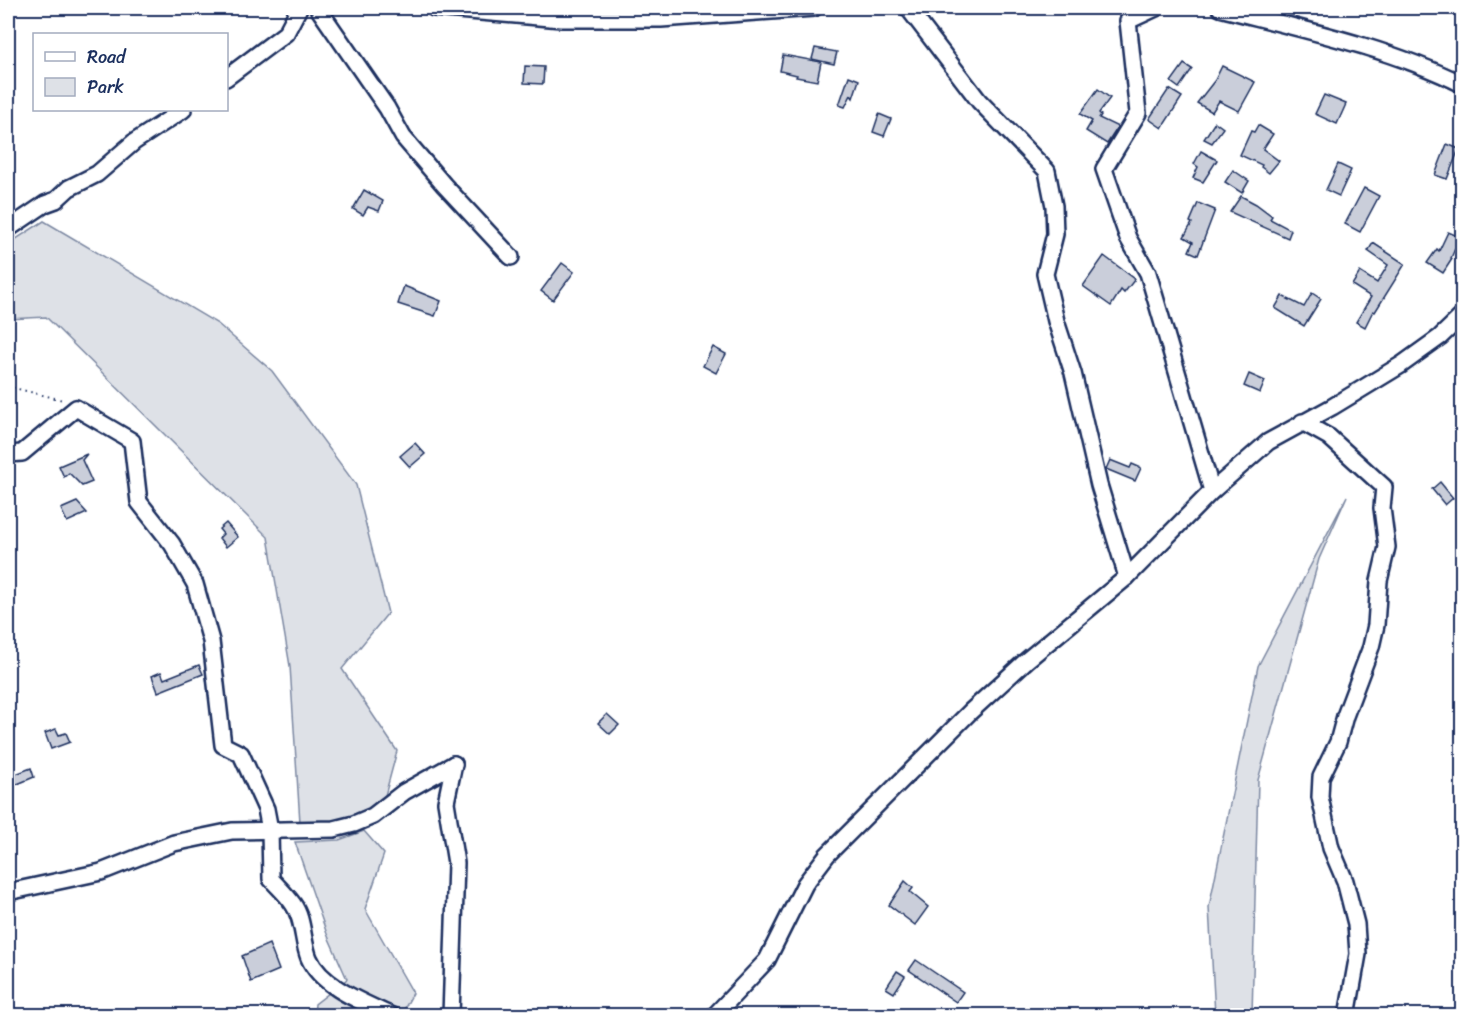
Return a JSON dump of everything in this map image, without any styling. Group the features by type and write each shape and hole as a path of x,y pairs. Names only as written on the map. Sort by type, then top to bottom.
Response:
{"street":[{"path":"228,76 286,33 299,8"},
{"path":"318,8 387,108 404,137 444,185 511,257"},
{"path":"434,8 561,19 650,19 814,8"},
{"path":"908,8 979,100 1047,171 1054,206 1055,234 1045,274 1099,485 1127,577"},
{"path":"1156,8 1128,21 1138,113 1104,170 1128,238 1148,273 1212,491"},
{"path":"1220,8 1269,14 1439,73 1462,84"},
{"path":"8,229 45,204 56,200 69,188 97,174 134,142 181,111"},
{"path":"714,1016 767,960 805,884 827,855 913,766 978,704 1127,577 1212,491 1268,442 1401,365 1440,337 1462,316"},
{"path":"8,454 22,453 76,408 132,441 140,502 172,544 195,584 211,641 224,745 241,754 266,809 270,830 271,879 294,904 309,958 315,969 339,989 392,1016"},
{"path":"1302,422 1329,437 1384,487 1382,508 1387,547 1379,581 1376,625 1371,647 1345,716 1338,742 1321,777 1320,797 1330,848 1345,881 1356,924 1358,954 1347,1016"},
{"path":"8,892 101,872 174,843 232,831 334,829 354,824 373,816 404,792 454,764 446,802 456,862 451,1016"}],"path":[{"path":"8,384 14,388 62,399"}],"green space":[{"path":"44,221 218,324 272,371 356,485 388,613 342,669 397,751 383,803 342,823 300,822 290,666 268,537 46,317 8,319 8,248 16,239"},
{"path":"1347,496 1319,559 1258,780 1252,1015 1215,1015 1209,907 1258,666"},
{"path":"364,831 384,854 365,909 413,993 401,1015 314,1015 315,1004 347,979 327,934 295,842 339,840"}],"building":[{"path":"815,48 837,52 834,64 812,59"},
{"path":"783,55 821,62 817,81 780,71"},
{"path":"1184,64 1192,69 1179,88 1171,82"},
{"path":"525,66 544,67 543,84 524,83"},
{"path":"1222,66 1255,82 1239,111 1219,101 1212,112 1197,103 1215,80"},
{"path":"849,76 859,80 853,98 851,95 845,107 839,105"},
{"path":"1098,89 1110,98 1099,113 1101,115 1099,118 1118,127 1107,144 1086,131 1092,121 1080,114"},
{"path":"1169,89 1182,97 1162,128 1149,119"},
{"path":"1324,95 1346,104 1337,124 1315,114"},
{"path":"879,114 891,119 884,136 873,132"},
{"path":"1215,122 1223,128 1212,143 1204,139"},
{"path":"1258,125 1273,134 1263,149 1279,161 1269,173 1261,167 1262,165 1240,155 1251,131 1254,132"},
{"path":"1447,144 1459,149 1447,179 1435,175"},
{"path":"1201,151 1217,160 1203,182 1193,178 1198,167 1194,164"},
{"path":"1338,164 1351,170 1339,196 1326,190"},
{"path":"1233,170 1249,181 1242,193 1225,182"},
{"path":"1364,188 1379,196 1360,232 1345,224"},
{"path":"364,190 383,201 379,211 368,207 363,215 353,209"},
{"path":"1241,196 1272,216 1270,219 1291,230 1288,238 1230,212"},
{"path":"1198,203 1215,210 1198,255 1189,251 1193,242 1184,237 1192,223 1190,222"},
{"path":"1448,232 1460,237 1452,259 1443,273 1427,263 1437,249 1439,251"},
{"path":"1373,243 1405,264 1375,312 1373,311 1365,327 1356,322 1371,297 1352,285 1360,272 1377,283 1388,265 1368,251"},
{"path":"1104,256 1135,279 1124,293 1121,290 1111,306 1083,286"},
{"path":"562,263 574,272 553,300 541,291"},
{"path":"404,286 441,301 435,316 398,304"},
{"path":"1312,293 1321,299 1304,326 1275,308 1282,296 1304,307"},
{"path":"713,347 726,354 716,373 703,366"},
{"path":"1249,374 1265,381 1260,393 1244,386"},
{"path":"415,443 425,454 410,467 400,456"},
{"path":"87,454 82,460 92,482 82,486 69,473 64,477 59,466"},
{"path":"1110,460 1130,468 1132,464 1141,468 1135,481 1106,469"},
{"path":"1440,482 1453,498 1445,505 1432,489"},
{"path":"77,502 87,513 67,522 61,509"},
{"path":"226,523 238,537 226,547 219,538 223,534 219,529"},
{"path":"199,665 203,674 158,692 152,676 161,672 164,679"},
{"path":"607,714 619,725 610,734 598,723"},
{"path":"56,729 59,735 66,733 70,742 51,749 45,733"},
{"path":"31,768 34,777 8,788 8,777"},
{"path":"905,881 913,888 910,892 928,907 915,925 889,905"},
{"path":"269,944 279,970 251,982 242,956"},
{"path":"916,960 963,992 956,1002 909,970"},
{"path":"897,971 905,976 894,993 886,988"}]}
